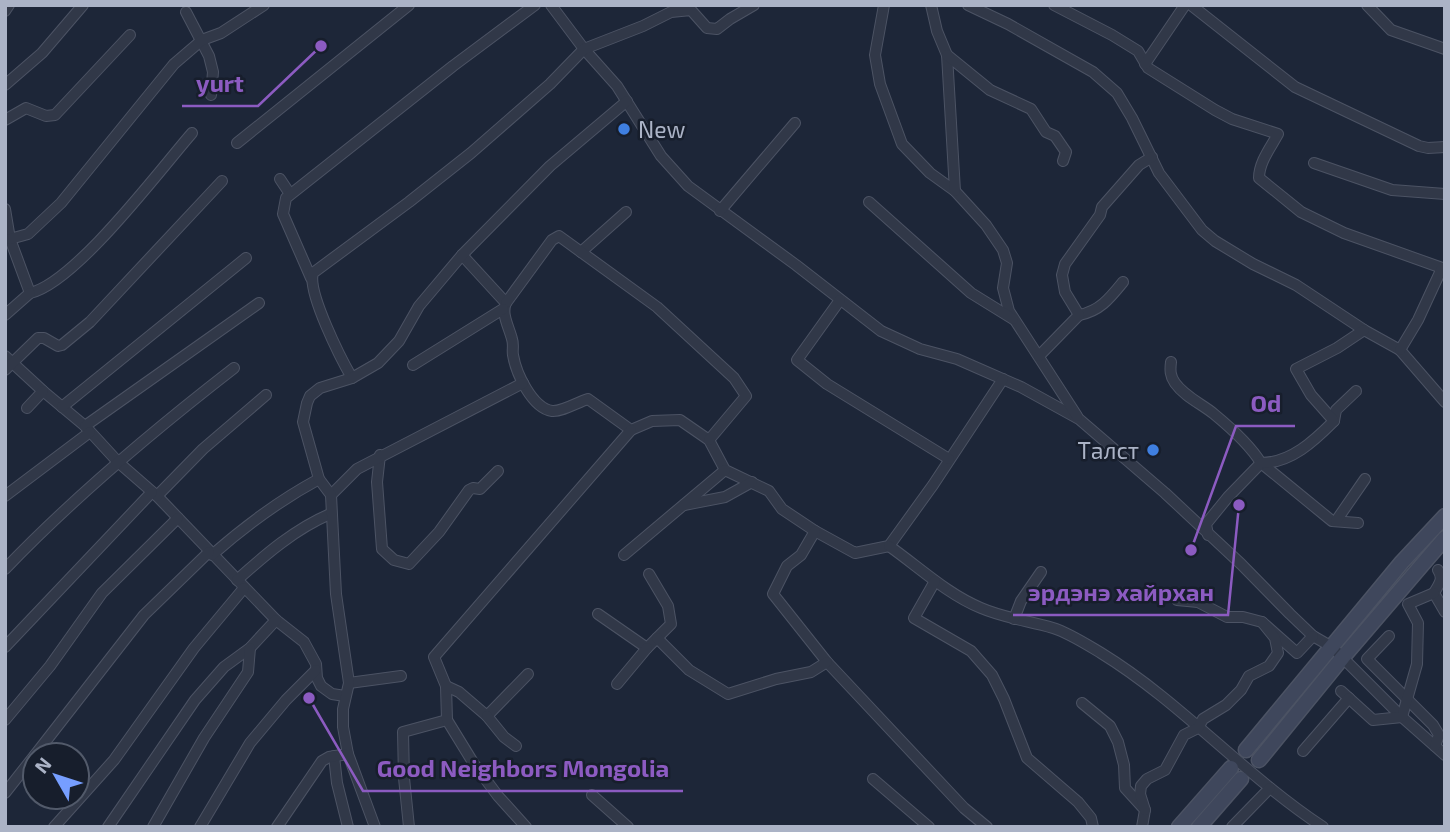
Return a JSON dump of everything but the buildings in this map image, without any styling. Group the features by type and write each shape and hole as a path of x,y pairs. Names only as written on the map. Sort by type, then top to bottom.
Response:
{"main road":[{"path":"1259,760 1402,562 1445,516"},
{"path":"1246,750 1445,538"},
{"path":"1179,827 1236,773 1199,827"}],"street":[{"path":"5,11 9,5"},
{"path":"5,85 42,53 83,5"},
{"path":"10,239 28,234 61,203 174,64 202,40 221,33 264,5"},
{"path":"237,143 409,5"},
{"path":"352,378 332,339 311,278 283,214 286,198 453,66 536,5"},
{"path":"311,278 313,273 471,153 550,84 584,49 671,12 691,8 707,28 717,29 754,5"},
{"path":"884,5 875,55 880,83 902,144 930,173 955,191 986,225 1003,250 1007,263 1003,288 1013,319 1079,419"},
{"path":"931,5 937,31 947,55 955,191"},
{"path":"968,5 1009,24 1093,72 1117,93 1159,173 1182,206 1215,241 1296,285 1400,351 1445,402"},
{"path":"1054,5 1138,51 1148,68 1223,115 1278,134 1261,168 1259,178 1301,212 1344,233 1444,268 1400,351"},
{"path":"1145,64 1185,5"},
{"path":"1191,5 1295,87 1419,146 1445,146"},
{"path":"1367,5 1391,30 1445,49"},
{"path":"1380,5 1381,19"},
{"path":"555,6 584,49 617,86 660,156 688,186 881,331 920,349 957,359 1035,393 1079,419 1241,564 1313,636 1338,652 1402,717 1445,755"},
{"path":"186,12 202,40 214,72 211,95"},
{"path":"5,120 26,108 46,116 55,115 130,35"},
{"path":"947,55 990,90 1031,109 1046,132 1055,136 1064,147 1066,152 1063,161"},
{"path":"375,827 348,754 343,727 345,696 349,683 336,594 331,495 319,479 303,422 304,411 310,397 320,388 352,378 378,363 399,341 419,306 462,255 550,166 627,101"},
{"path":"720,211 795,123"},
{"path":"5,315 30,293 43,290 78,264 192,133"},
{"path":"1079,315 1062,285 1065,264 1100,215 1102,206 1139,165 1152,157"},
{"path":"1314,163 1392,190 1445,194"},
{"path":"280,179 290,194"},
{"path":"222,181 90,322 65,344 58,346 44,338 38,338 8,363 88,429 118,462 155,494 275,620 304,642 316,664 317,678 326,691 345,696"},
{"path":"869,202 971,293 1013,319"},
{"path":"5,208 10,239 30,293"},
{"path":"581,252 626,212"},
{"path":"413,365 504,306 554,237 559,236 657,306 734,378 746,396 709,440"},
{"path":"462,255 504,306 513,343 513,356 531,398 542,408 555,412 588,399 631,430"},
{"path":"62,407 246,258"},
{"path":"1039,356 1079,315 1092,313 1106,302 1123,282"},
{"path":"840,300 797,360 827,384 949,459"},
{"path":"5,496 88,429 259,303"},
{"path":"1334,421 1311,396 1296,369 1337,348 1364,330"},
{"path":"1171,362 1170,373 1174,383 1214,414 1261,463 1332,521 1358,523"},
{"path":"5,569 45,527 118,462 234,368"},
{"path":"526,827 474,764 447,720 446,686 434,657 631,430 652,421 680,421 709,440 726,470 769,491 782,509 855,553 889,546 1003,379"},
{"path":"331,495 357,469 380,455 523,383"},
{"path":"27,408 43,391"},
{"path":"1208,535 1206,524 1261,463 1276,463 1313,442 1334,421 1336,410 1356,391"},
{"path":"5,647 155,494 266,395"},
{"path":"380,455 377,482 382,549 394,560 409,564 439,532 469,490 480,489 498,471"},
{"path":"624,555 726,470"},
{"path":"46,741 144,615 210,553 293,494 319,479"},
{"path":"1336,521 1365,479"},
{"path":"684,505 724,497 752,482"},
{"path":"54,827 114,760 240,584 264,555 297,531 330,514"},
{"path":"5,720 50,666 102,593 178,518"},
{"path":"816,531 801,555 788,566 774,594 827,662 964,808 987,827"},
{"path":"889,546 935,581 982,608 1056,629 1132,673 1270,788 1323,827"},
{"path":"1402,717 1418,664 1418,623 1408,604 1434,593 1442,575 1438,570"},
{"path":"1014,619 1021,601 1041,572"},
{"path":"617,684 671,624 668,606 649,574"},
{"path":"935,581 914,618 971,651 992,675 1027,758 1077,802 1091,818 1093,827"},
{"path":"1434,593 1445,612"},
{"path":"1177,600 1198,602 1227,617 1243,617 1262,622 1297,653 1313,636"},
{"path":"598,614 648,648"},
{"path":"108,827 195,700 224,667 250,648 275,620"},
{"path":"1142,827 1145,810 1140,794 1141,786 1147,779 1159,775 1165,769 1184,735 1198,728 1203,719 1226,705 1250,676 1269,666 1278,653 1275,638 1262,622"},
{"path":"1390,636 1367,659 1408,699 1439,735 1435,746"},
{"path":"657,638 689,670 729,694 776,679 811,672 827,662"},
{"path":"153,827 204,738 248,672 250,648"},
{"path":"200,827 250,743 286,700 316,670"},
{"path":"487,716 528,674"},
{"path":"349,683 401,677"},
{"path":"446,686 459,692 516,746"},
{"path":"1303,751 1345,695 1373,720 1402,717"},
{"path":"1082,703 1110,726 1124,765 1125,788 1145,810"},
{"path":"409,827 403,732 447,720"},
{"path":"277,827 322,761 348,754"},
{"path":"334,756 337,783 348,827"},
{"path":"5,793 21,773"},
{"path":"873,779 929,827"},
{"path":"1232,827 1270,788"},
{"path":"592,795 628,827"}],"place":[{"name":"yurt","path":"321,46"},
{"name":"New","path":"624,129"},
{"name":"Талст","path":"1153,450"},
{"name":"эрдэнэ хайрхан","path":"1239,505"},
{"name":"Od","path":"1191,550"},
{"name":"Good Neighbors Mongolia","path":"309,698"}]}
